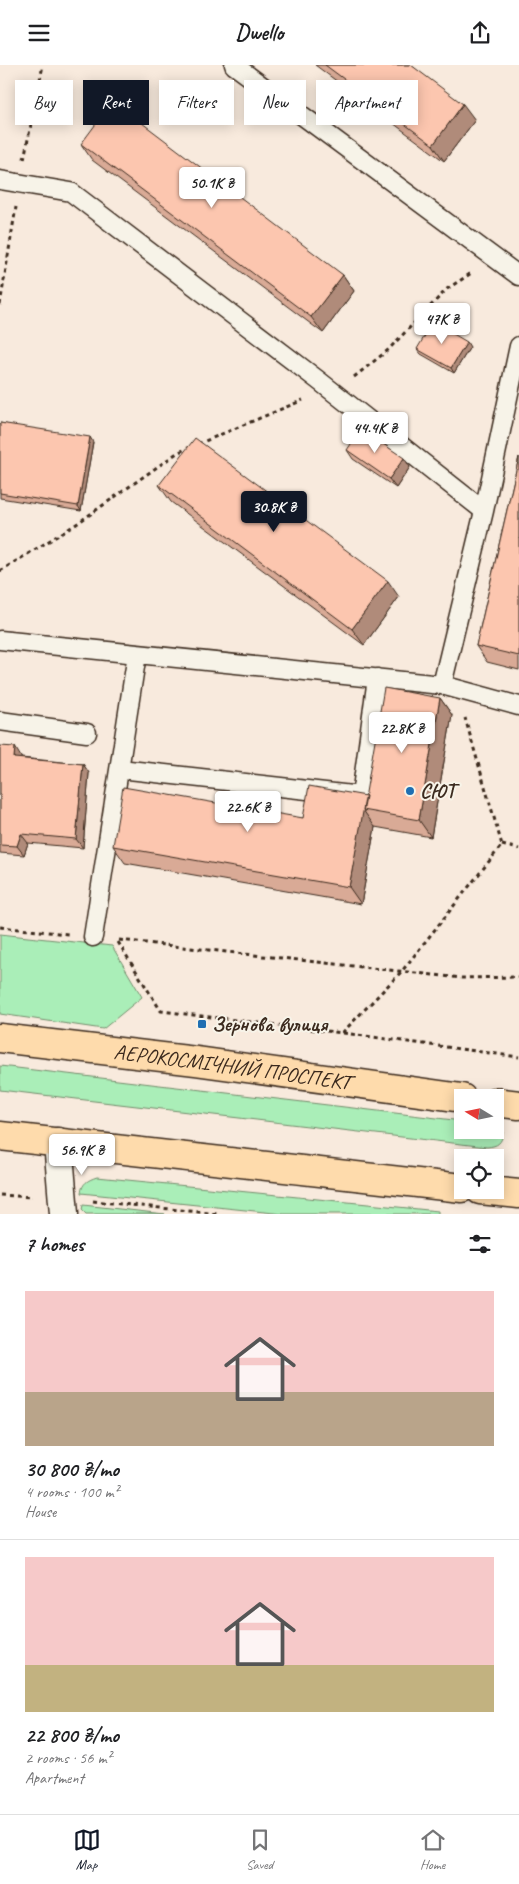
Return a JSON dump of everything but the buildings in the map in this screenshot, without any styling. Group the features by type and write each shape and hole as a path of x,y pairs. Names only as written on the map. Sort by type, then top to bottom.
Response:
{"main road":[{"name":"АЕРОКОСМІЧНИЙ ПРОСПЕКТ","path":"0,1039 196,1061 454,1096"},
{"path":"504,1103 519,1105"},
{"path":"0,1136 454,1187"},
{"path":"504,1193 519,1195"}],"street":[{"path":"58,1142 63,1206"}],"lane":[{"path":"234,65 519,276"},
{"path":"0,180 71,192 329,389 484,511"},
{"path":"449,687 519,346"},
{"path":"0,640 449,687 519,706"},
{"path":"93,937 136,654"},
{"path":"120,769 362,796 377,678"},
{"path":"0,721 87,733"}],"path":[{"path":"0,571 75,525 177,453 359,375 387,351 447,289 494,257"},
{"path":"449,687 502,845"},
{"path":"502,845 519,849"},
{"path":"342,1033 402,971 502,845"},
{"path":"0,927 93,937"},
{"path":"519,977 461,978 117,940 161,1011 519,1057"},
{"path":"0,1195 63,1206 218,1214"}],"green space":[{"path":"0,934 112,946 142,997 103,1029 0,1014"},
{"path":"0,1066 454,1120 454,1139 502,1139 494,1146 487,1147 0,1090"},
{"path":"97,1177 438,1211 438,1214 284,1214 81,1193 86,1182"},
{"path":"83,1205 165,1214 86,1214 82,1210"}],"place":[{"name":"СЮТ","path":"410,791"},
{"name":"Зернова вулиця","path":"202,1024"}]}
